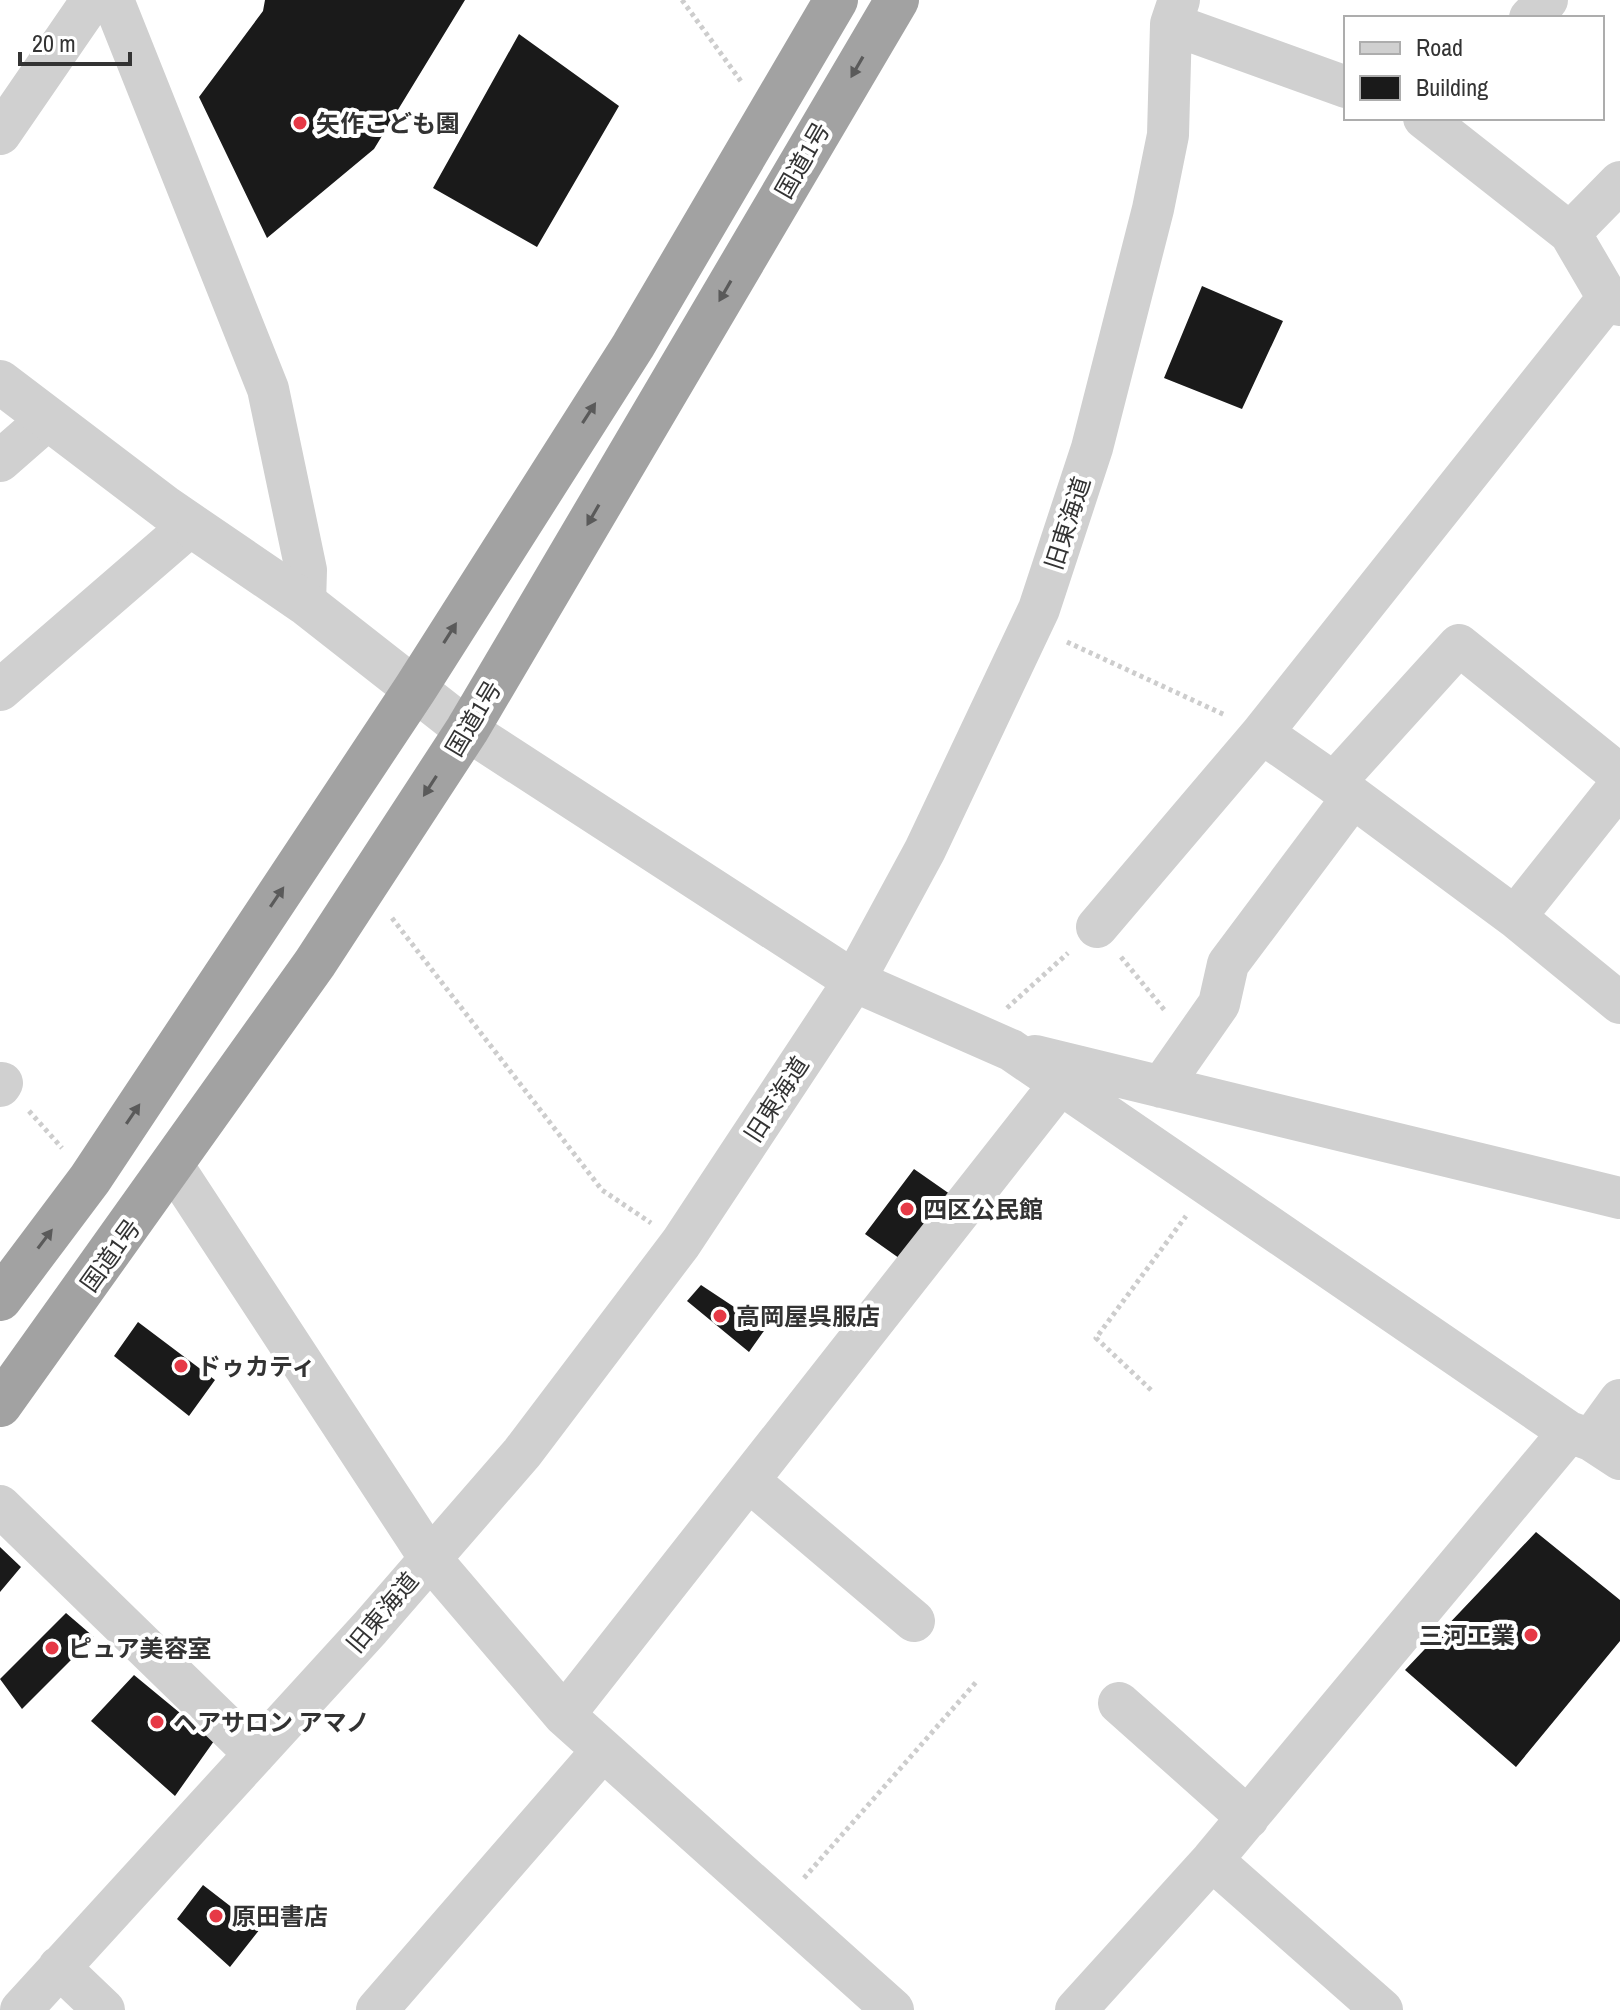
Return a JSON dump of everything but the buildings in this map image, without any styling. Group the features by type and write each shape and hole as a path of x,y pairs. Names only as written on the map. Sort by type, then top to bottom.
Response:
{"highway":[{"path":"0,1299 90,1179 415,689 633,346 836,0"},
{"name":"国道1号","path":"0,1405 173,1166 366,885 467,730 897,0"}],"street":[{"path":"0,134 92,0"},
{"path":"113,0 268,389 306,570 305,603"},
{"path":"1532,16 1547,0"},
{"path":"1175,12 1344,86"},
{"name":"旧東海道","path":"21,2010 370,1628 522,1453 681,1243 854,981 925,850 1031,625 1092,448 1153,209 1168,135 1175,12"},
{"path":"1097,927 1262,733 1614,302 1570,233 1429,120"},
{"path":"1570,233 1620,182"},
{"path":"0,382 191,525 305,603 467,730 854,981 994,1043 1060,1084 1593,1444"},
{"path":"0,461 48,419"},
{"path":"0,690 191,525"},
{"path":"1161,1087 1219,1004 1228,964 1343,790 1459,645 1620,775"},
{"path":"1262,733 1515,917 1620,1003"},
{"path":"1515,917 1620,785"},
{"path":"994,1043 1161,1087 1620,1198"},
{"path":"564,1715 1060,1084"},
{"path":"173,1166 429,1557 564,1715 780,1905 893,2010"},
{"path":"1076,2010 1248,1818 1593,1444 1620,1400"},
{"path":"749,1481 914,1621"},
{"path":"0,1506 255,1754"},
{"path":"1119,1703 1248,1818"},
{"path":"377,2010 603,1750"},
{"path":"1212,1860 1382,2010"},
{"path":"59,1967 104,2010"}],"path":[{"path":"682,0 767,117"},
{"path":"1031,625 1262,733"},
{"path":"366,885 602,1190 681,1243"},
{"path":"994,1043 1097,927 1191,1043"},
{"path":"1,1084 90,1179"},
{"path":"1151,1390 1096,1338 1208,1186"},
{"path":"780,1905 978,1680"}],"place":[{"name":"矢作こども園","path":"300,123"},
{"name":"四区公民館","path":"907,1209"},
{"name":"高岡屋呉服店","path":"720,1316"},
{"name":"ドゥカティ","path":"181,1366"},
{"name":"三河工業","path":"1531,1635"},
{"name":"ピュア美容室","path":"52,1648"},
{"name":"ヘアサロン アマノ","path":"157,1722"},
{"name":"原田書店","path":"216,1916"}]}
